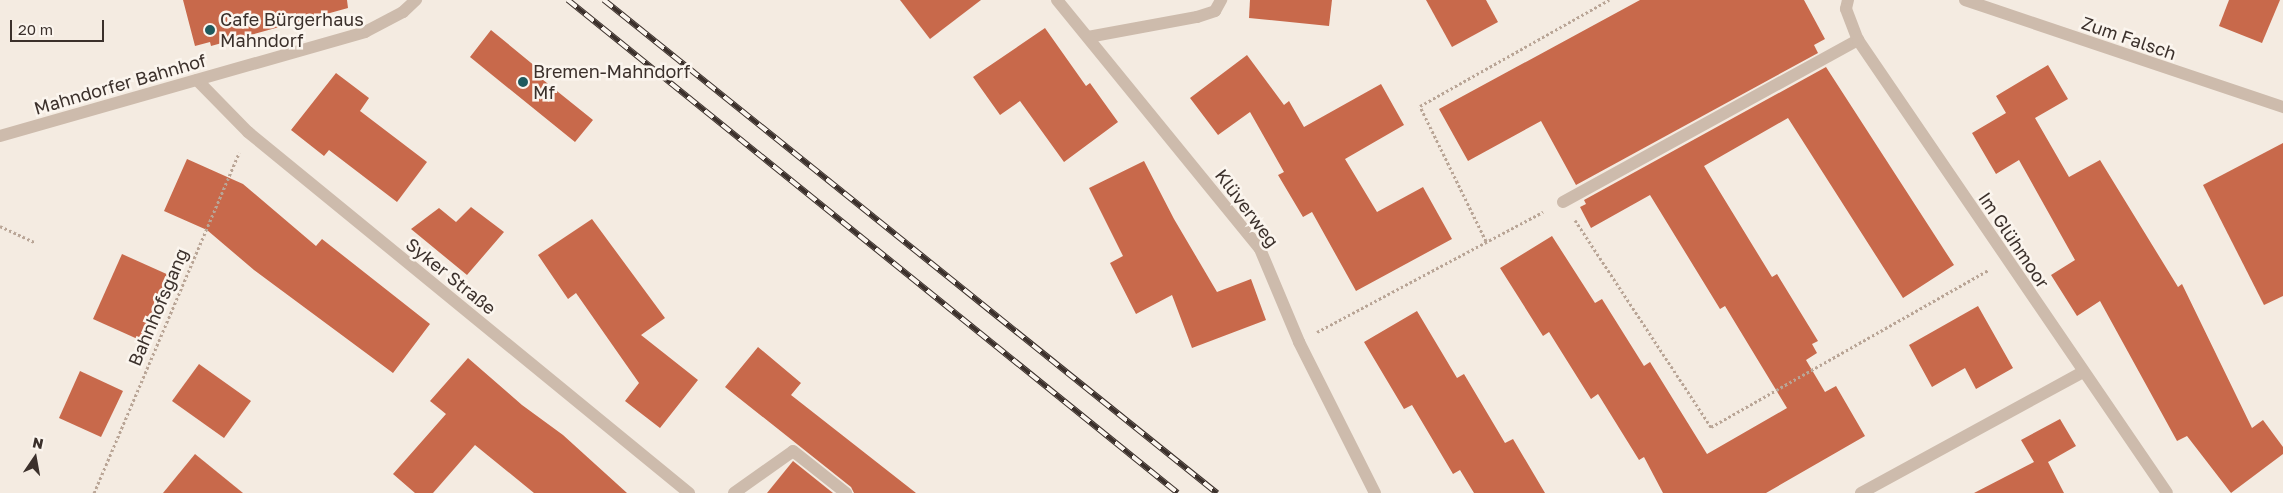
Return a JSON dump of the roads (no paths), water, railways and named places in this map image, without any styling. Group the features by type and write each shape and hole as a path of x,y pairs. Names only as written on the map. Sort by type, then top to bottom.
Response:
{"street":[{"name":"Mahndorfer Bahnhof","path":"0,136 365,32 403,12 416,0"},
{"name":"Klüverweg","path":"1057,0 1260,249 1298,342 1375,493"},
{"path":"1088,37 1197,17 1215,11 1222,0"},
{"name":"Im Glühmoor","path":"1848,0 1846,9 1858,40 2167,493"},
{"name":"Zum Falsch","path":"1965,0 2283,107"},
{"path":"1563,202 1858,40"},
{"name":"Syker Straße","path":"197,80 248,132 689,493"},
{"path":"1862,493 2083,372"},
{"path":"734,493 794,451 846,493"}],"railway":[{"path":"568,0 1178,493"},
{"path":"604,0 1217,493"}],"place":[{"name":"Cafe Bürgerhaus Mahndorf","path":"210,30"},
{"name":"Bremen-Mahndorf Mf","path":"523,82"}]}
